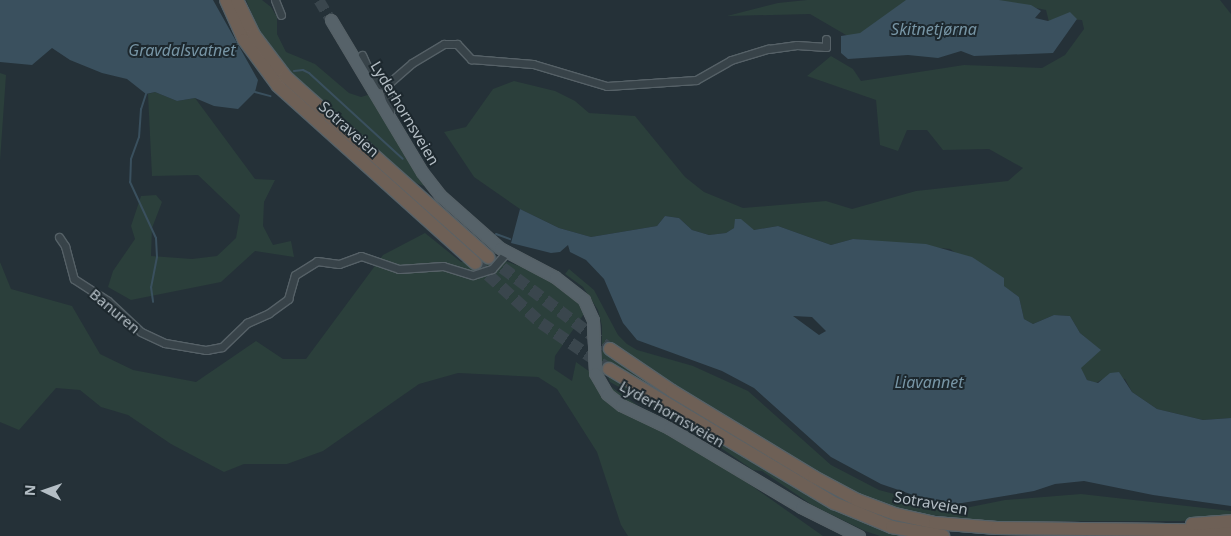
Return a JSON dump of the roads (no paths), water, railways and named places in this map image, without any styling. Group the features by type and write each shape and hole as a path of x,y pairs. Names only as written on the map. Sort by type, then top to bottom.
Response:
{"highway":[{"name":"Sotraveien","path":"226,0 248,47 278,86 474,263"},
{"name":"Sotraveien","path":"237,0 254,35 286,77 488,257"},
{"name":"Sotraveien","path":"610,349 778,455 872,506 915,520 952,525 1231,531"},
{"name":"Sotraveien","path":"608,369 834,503 892,526 943,536"},
{"path":"1090,529 1231,520"}],"main road":[{"name":"Lyderhornsveien","path":"331,20 367,74 389,116 440,195 506,252 555,276 584,300 593,320 595,373 613,399 669,428 815,515 859,536"}],"street":[{"path":"275,0 282,15"},
{"path":"387,87 423,55 452,43 459,46 471,60 533,64 607,86 696,80 731,60 788,46 826,46 826,39"},
{"path":"362,55 367,74 377,83 387,87"},
{"path":"387,87 392,114 389,116"},
{"name":"Banuren","path":"59,237 65,246 74,279 108,301 141,332 165,343 206,350 222,346 247,323 288,300 295,275 318,261 339,264 361,256 399,269 443,266 473,275 492,269 506,252"}],"water":[{"name":"Gravdalsvatnet","path":"0,0 213,0 258,80 255,92 238,109 214,106 195,98 177,101 155,92 146,94 127,79 102,73 70,60 52,48 32,65 0,62"},
{"name":"Skitnetjørna","path":"906,0 999,0 1031,5 1041,11 1035,18 1048,21 1070,12 1077,19 1053,53 974,56 961,51 938,58 908,55 848,59 841,53 841,36 860,33"},
{"name":"Liavannet","path":"520,209 559,228 591,237 657,226 665,216 679,218 692,230 709,235 726,233 734,228 735,219 741,219 754,230 778,226 831,245 853,239 926,244 972,257 1004,278 1004,286 1019,297 1024,319 1033,324 1054,315 1070,316 1080,333 1101,350 1081,368 1087,380 1098,383 1110,373 1119,372 1132,392 1157,409 1203,420 1231,418 1231,506 1153,495 1084,481 1055,484 1034,491 956,504 928,500 881,484 831,457 754,388 722,371 637,340 623,323 604,279 586,260 570,252 568,245 560,252 551,253 511,243","holes":["793,316 812,317 826,331 819,335"]}],"waterway":[{"path":"294,71 303,70 309,73 403,159"},
{"path":"255,92 270,96"},
{"path":"146,94 141,109 139,137 131,159 130,182 156,238 157,257 151,287 153,302"},
{"path":"496,234 510,239"}],"tunnel":[{"path":"319,0 331,20"},
{"path":"488,257 610,349"},
{"path":"475,263 541,323 609,369"}]}
